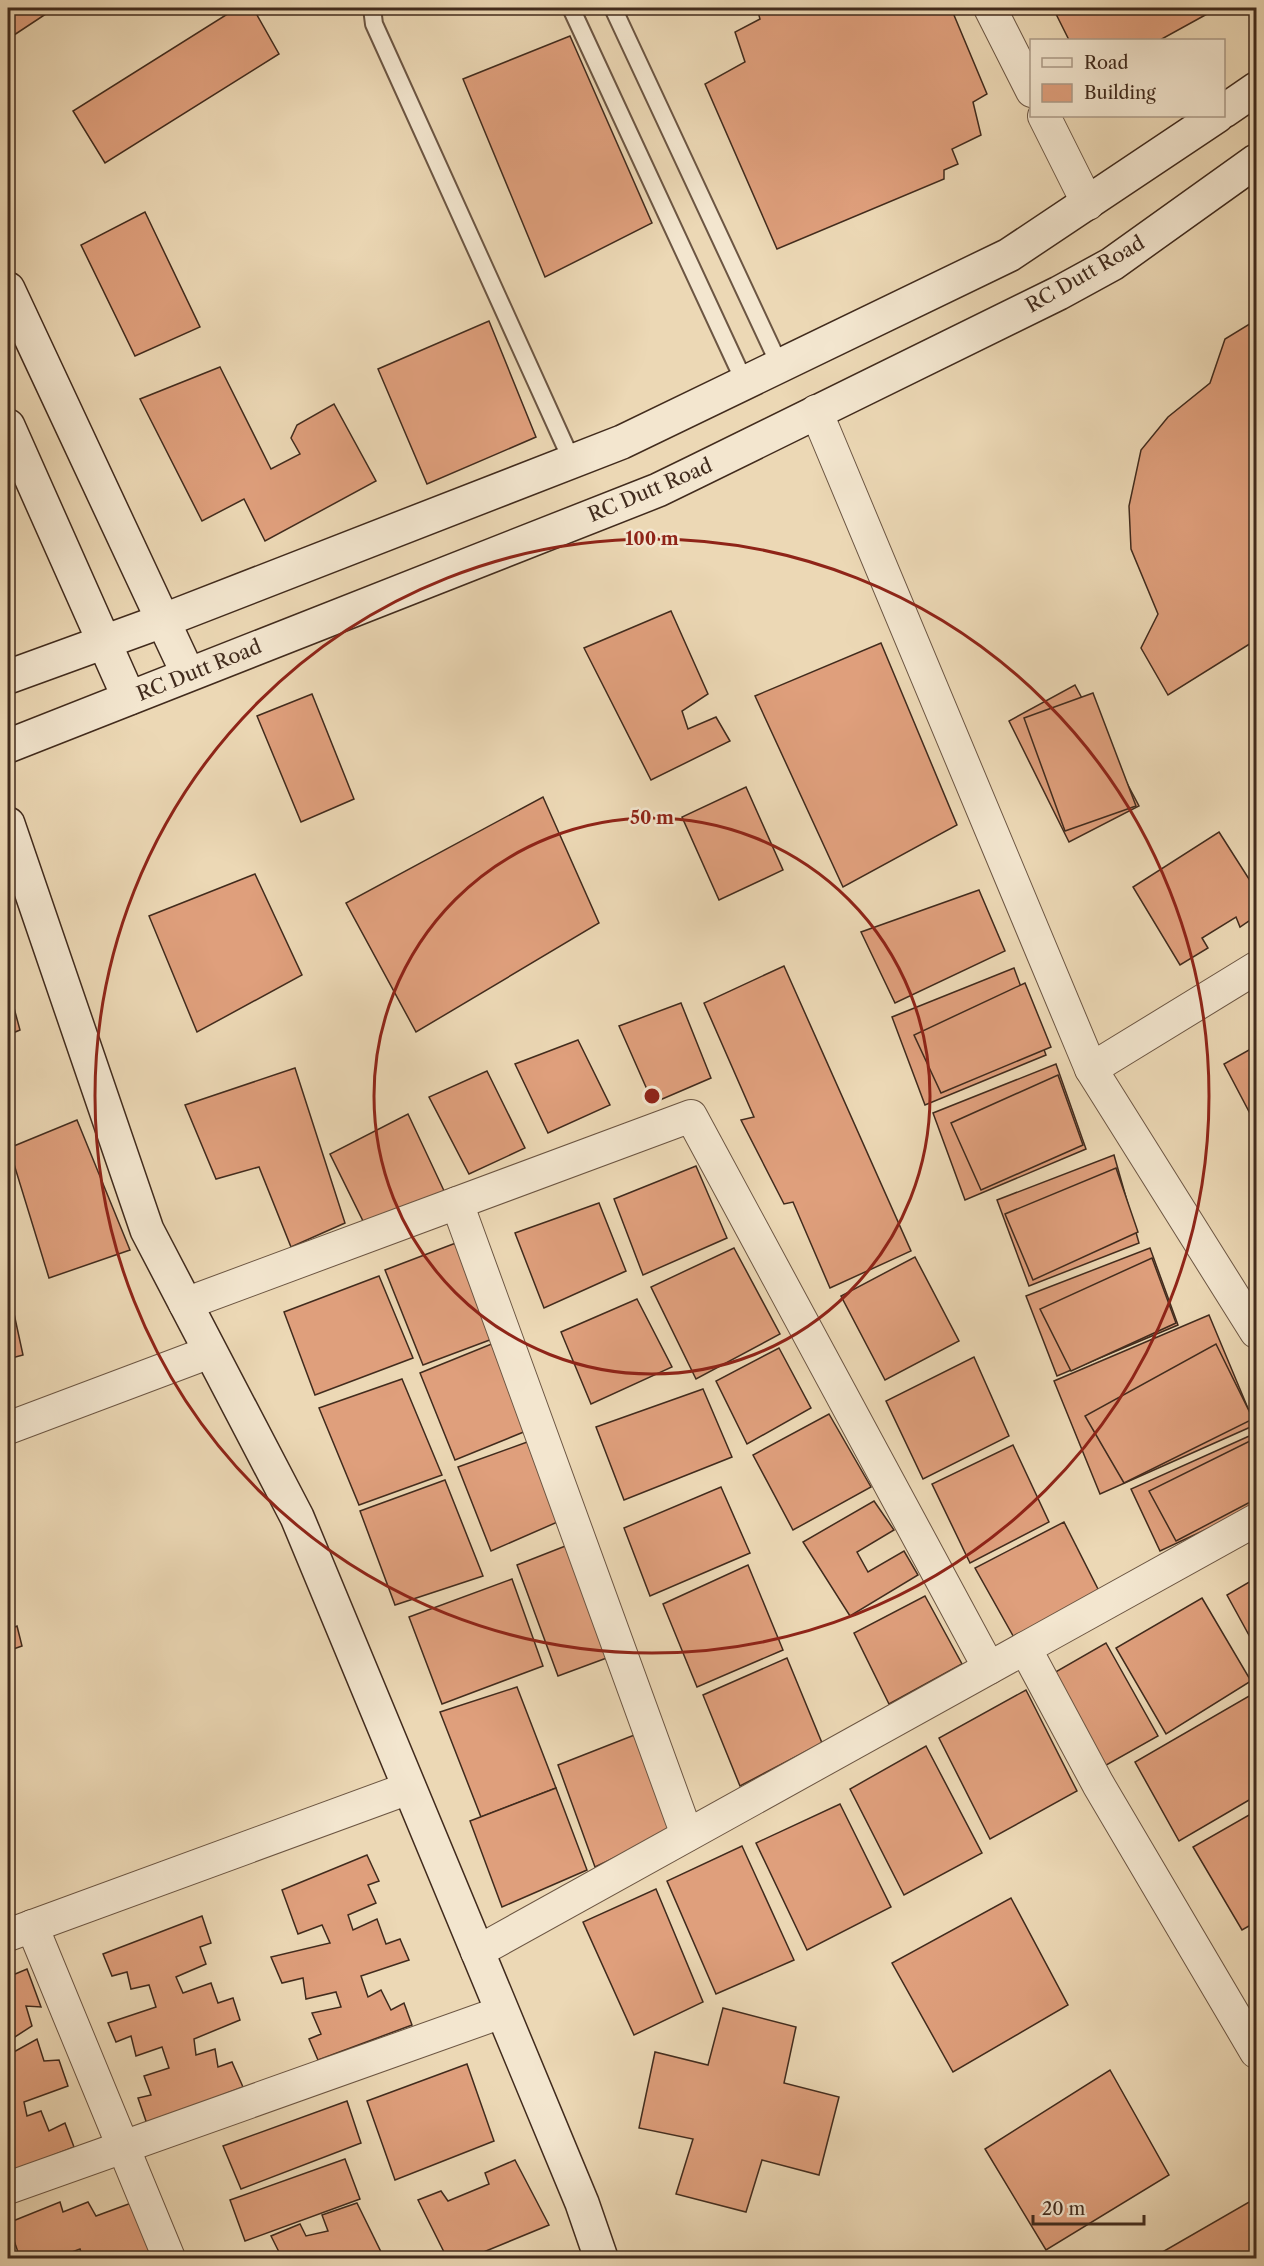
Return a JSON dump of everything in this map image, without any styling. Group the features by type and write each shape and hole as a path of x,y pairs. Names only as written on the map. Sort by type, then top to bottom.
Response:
{"main road":[{"path":"1225,110 1257,89"},
{"path":"8,677 162,621 622,442 1009,255 1216,117"},
{"name":"RC Dutt Road","path":"8,746 658,490 1094,273 1156,233 1257,161"},
{"path":"8,289 188,674"},
{"path":"8,426 102,643 129,698"},
{"path":"8,824 147,1230 297,1517 582,2203 601,2259"}],"street":[{"path":"990,8 1030,87"},
{"path":"1044,117 1088,204"},
{"path":"816,411 1091,1070 1257,1332"},
{"path":"1091,1070 1257,968"},
{"path":"185,1304 691,1116 989,1668"},
{"path":"457,1203 687,1835"},
{"path":"8,1428 210,1352"},
{"path":"477,1952 1257,1520"},
{"path":"1025,1648 1098,1785 1257,2052"},
{"path":"169,2259 123,2147 20,1930 409,1788"},
{"path":"8,2188 502,2012"}],"lane":[{"path":"372,8 374,24 572,460"},
{"path":"571,8 745,383"},
{"path":"613,8 780,366"}],"building":[{"path":"8,8 55,8 8,39"},
{"path":"237,8 253,8 279,54 105,163 73,111"},
{"path":"757,8 951,8 987,94 973,102 981,135 952,149 958,164 944,170 944,179 777,249 705,84 745,62 735,32 760,19"},
{"path":"1053,8 1218,8 1162,39 1068,39"},
{"path":"570,36 652,223 545,277 463,79"},
{"path":"145,212 200,327 135,356 81,245"},
{"path":"1256,320 1256,640 1168,695 1141,648 1158,614 1131,549 1129,506 1141,450 1168,417 1210,383 1225,339"},
{"path":"489,321 536,437 427,484 378,369"},
{"path":"220,367 271,469 300,454 291,438 297,425 334,404 376,481 265,541 244,499 202,521 140,399"},
{"path":"671,611 708,694 682,711 688,729 716,717 730,741 651,780 584,648"},
{"path":"881,643 957,825 843,887 755,696"},
{"path":"1075,685 1139,806 1069,842 1009,721"},
{"path":"1093,693 1136,806 1065,831 1024,718"},
{"path":"312,694 354,799 301,822 257,716"},
{"path":"746,787 783,870 719,900 682,817"},
{"path":"543,797 599,923 416,1032 346,903"},
{"path":"1219,832 1256,890 1256,916 1240,927 1236,917 1202,938 1208,948 1180,965 1133,887"},
{"path":"255,874 302,975 197,1032 149,916"},
{"path":"979,890 1005,951 895,1003 861,932"},
{"path":"784,966 911,1251 830,1288 793,1202 784,1204 741,1120 754,1117 704,1003"},
{"path":"1014,968 1046,1055 925,1105 892,1017"},
{"path":"1025,983 1051,1047 941,1093 914,1035"},
{"path":"8,986 20,1030 8,1035"},
{"path":"681,1003 711,1078 653,1103 619,1026"},
{"path":"578,1040 610,1105 548,1133 515,1064"},
{"path":"1256,1046 1256,1120 1254,1121 1224,1064"},
{"path":"1056,1064 1086,1149 965,1200 933,1113"},
{"path":"295,1068 345,1223 291,1247 259,1167 216,1179 185,1105"},
{"path":"487,1071 525,1148 469,1174 429,1097"},
{"path":"1058,1075 1083,1145 981,1190 951,1123"},
{"path":"408,1114 446,1195 366,1227 330,1154"},
{"path":"77,1120 130,1250 49,1278 9,1148"},
{"path":"1114,1155 1139,1243 1029,1286 997,1200"},
{"path":"696,1166 727,1238 643,1275 614,1199"},
{"path":"1116,1168 1138,1232 1033,1280 1005,1214"},
{"path":"599,1203 626,1271 544,1308 515,1233"},
{"path":"461,1241 495,1338 423,1365 385,1270"},
{"path":"734,1248 780,1334 696,1379 651,1287"},
{"path":"1150,1248 1178,1325 1057,1376 1026,1296"},
{"path":"915,1257 959,1341 885,1380 841,1296"},
{"path":"1152,1258 1176,1323 1071,1371 1040,1309"},
{"path":"379,1276 413,1358 315,1395 284,1312"},
{"path":"8,1286 23,1355 8,1359"},
{"path":"637,1299 672,1367 591,1404 561,1332"},
{"path":"1209,1315 1255,1425 1100,1494 1054,1381"},
{"path":"499,1341 531,1429 455,1460 420,1373"},
{"path":"1216,1344 1253,1419 1124,1483 1085,1416"},
{"path":"779,1348 811,1408 747,1444 716,1381"},
{"path":"974,1357 1009,1436 923,1479 886,1401"},
{"path":"402,1379 442,1475 359,1505 319,1408"},
{"path":"703,1389 732,1457 624,1500 596,1427"},
{"path":"829,1414 871,1487 793,1530 753,1455"},
{"path":"1256,1433 1256,1506 1160,1551 1131,1489"},
{"path":"1256,1438 1256,1499 1176,1541 1149,1491"},
{"path":"530,1441 562,1520 491,1551 458,1467"},
{"path":"1013,1445 1049,1522 970,1563 932,1484"},
{"path":"445,1480 483,1576 395,1605 360,1511"},
{"path":"721,1487 750,1553 650,1596 624,1528"},
{"path":"874,1501 894,1530 857,1552 868,1572 904,1551 918,1575 850,1616 803,1542"},
{"path":"1064,1522 1101,1595 1016,1641 975,1568"},
{"path":"573,1543 612,1656 558,1676 517,1565"},
{"path":"748,1565 783,1650 697,1687 663,1604"},
{"path":"1256,1578 1256,1648 1227,1595"},
{"path":"512,1579 543,1666 442,1704 409,1617"},
{"path":"925,1596 962,1664 889,1704 854,1633"},
{"path":"1202,1598 1251,1681 1166,1734 1116,1648"},
{"path":"17,1626 22,1646 8,1651 8,1630"},
{"path":"1106,1643 1158,1736 1101,1768 1052,1674"},
{"path":"787,1658 822,1743 740,1786 703,1695"},
{"path":"517,1687 556,1788 481,1817 440,1712"},
{"path":"1026,1690 1077,1791 990,1839 939,1738"},
{"path":"1256,1692 1256,1796 1179,1841 1135,1762"},
{"path":"642,1732 675,1829 595,1867 558,1765"},
{"path":"926,1746 982,1853 904,1895 850,1789"},
{"path":"556,1788 587,1870 502,1907 470,1821"},
{"path":"840,1804 891,1907 807,1950 756,1843"},
{"path":"1256,1811 1256,1922 1242,1930 1193,1847"},
{"path":"742,1846 794,1960 716,1994 667,1881"},
{"path":"367,1855 379,1881 368,1885 376,1903 348,1915 353,1930 377,1919 386,1944 400,1939 409,1960 361,1976 368,1997 381,1990 391,2010 404,2003 412,2025 318,2060 309,2039 321,2034 312,2013 341,2007 336,1992 306,1999 303,1978 282,1983 271,1957 330,1943 322,1925 298,1934 282,1890"},
{"path":"656,1889 703,2002 634,2035 583,1922"},
{"path":"1011,1898 1068,2005 953,2072 892,1963"},
{"path":"202,1916 211,1943 200,1947 206,1964 176,1977 183,1993 211,1983 218,2003 233,1998 240,2020 194,2039 196,2055 215,2049 218,2067 232,2062 243,2087 147,2124 138,2098 151,2095 144,2076 169,2068 162,2047 136,2056 131,2036 116,2042 108,2023 156,2007 149,1985 131,1989 127,1972 112,1976 103,1954"},
{"path":"27,1969 41,2007 26,2006 32,2026 10,2040 12,2053 37,2039 44,2061 59,2060 68,2086 24,2102 27,2116 41,2111 49,2131 65,2123 74,2147 8,2173 8,1977"},
{"path":"723,2008 796,2027 784,2083 839,2097 819,2175 762,2160 746,2212 676,2194 693,2139 639,2128 655,2052 708,2065"},
{"path":"467,2064 494,2141 395,2180 367,2101"},
{"path":"1110,2070 1169,2175 1046,2250 985,2149"},
{"path":"347,2101 361,2143 241,2189 223,2146"},
{"path":"345,2159 360,2199 245,2241 230,2200"},
{"path":"515,2160 549,2225 469,2258 447,2258 418,2200 441,2191 448,2201 489,2184 485,2173"},
{"path":"1256,2198 1256,2258 1152,2258"},
{"path":"60,2202 63,2212 88,2202 96,2216 134,2202 153,2258 83,2258 80,2249 56,2258 20,2258 8,2223"},
{"path":"357,2203 384,2258 282,2258 271,2236 300,2224 306,2236 328,2231 322,2215"}]}
